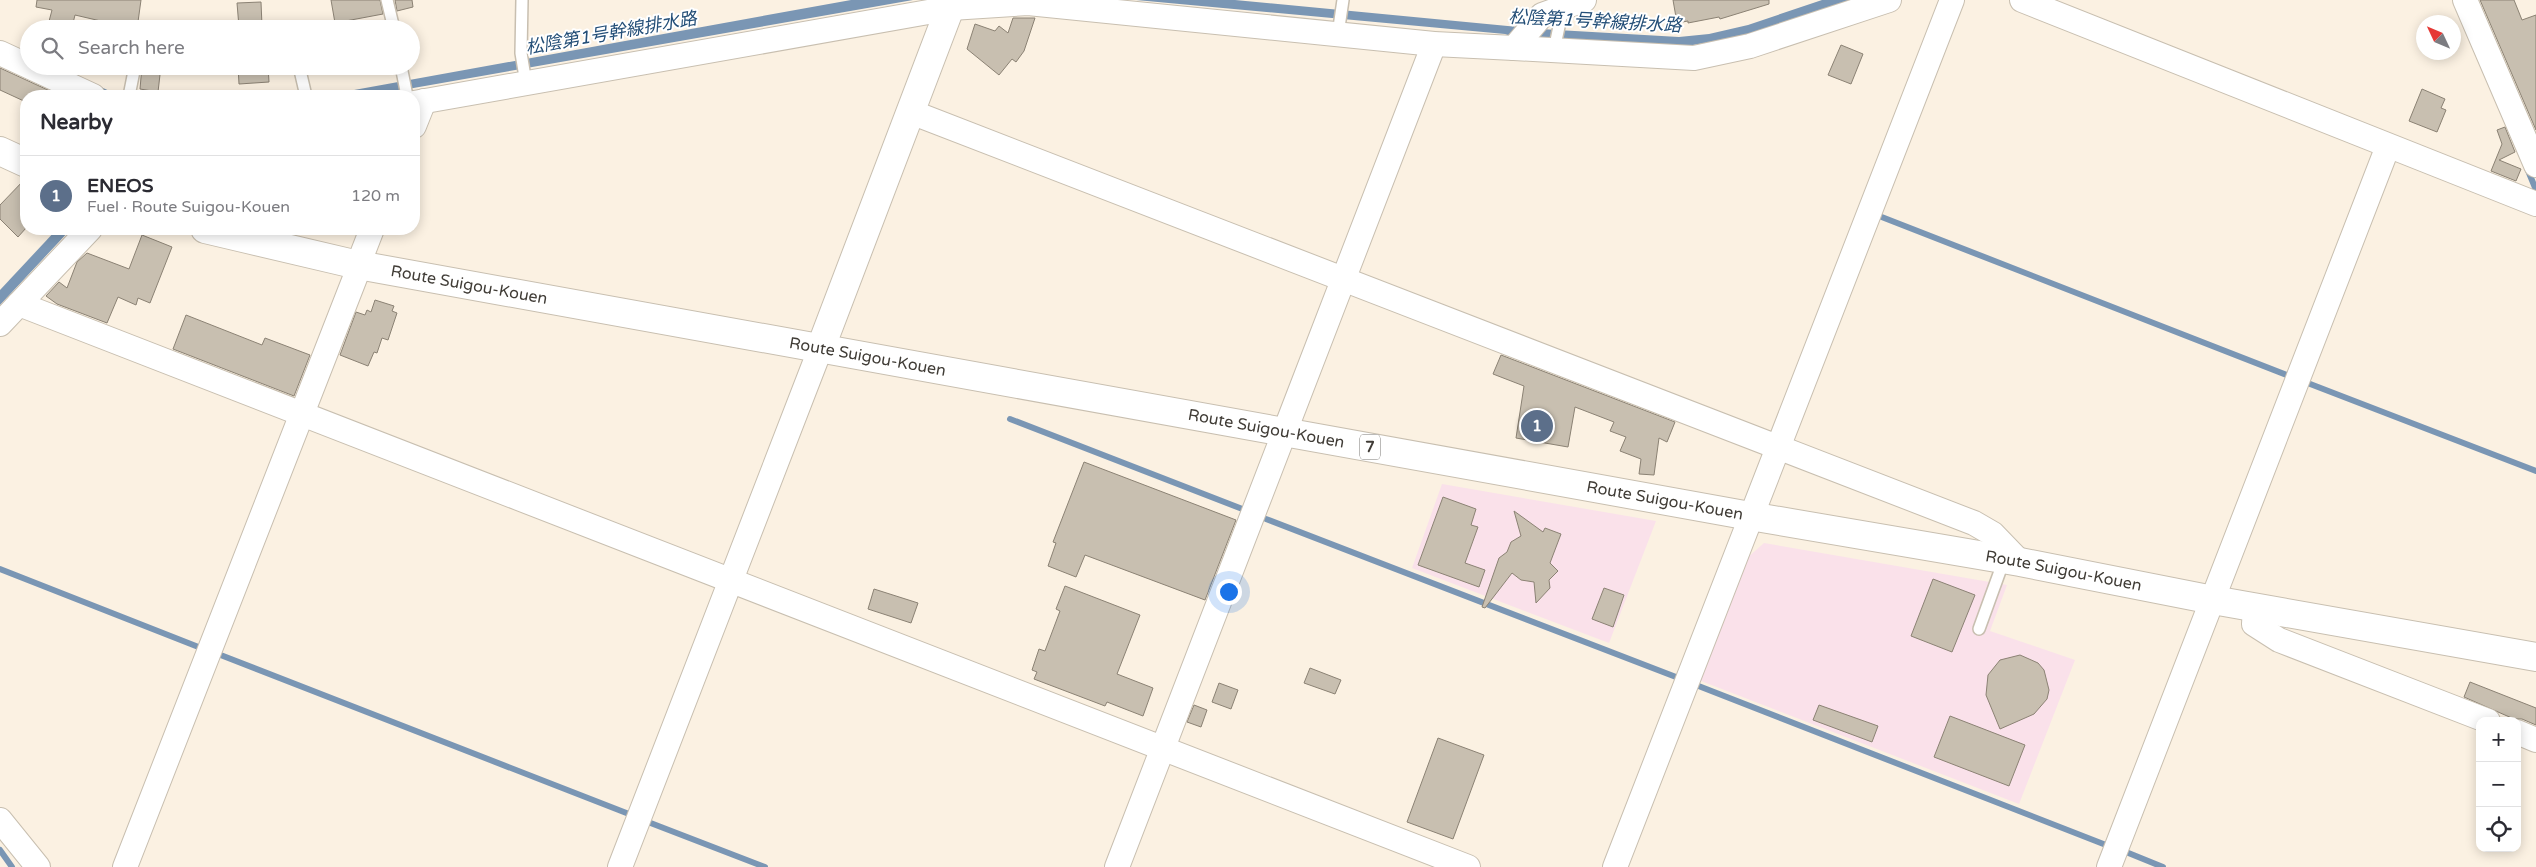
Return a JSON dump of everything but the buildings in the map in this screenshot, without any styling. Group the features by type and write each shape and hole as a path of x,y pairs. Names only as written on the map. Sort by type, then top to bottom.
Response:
{"main road":[{"path":"821,348 952,4"},
{"path":"0,151 20,160"},
{"name":"Route Suigou-Kouen","path":"231,235 359,265 1750,516 2012,560 2255,608 2536,657"}],"street":[{"path":"420,99 952,4 1028,3 1338,30 1434,44 1554,48 1694,58 1750,46 1889,0"},
{"path":"1615,867 1952,0"},
{"path":"2022,0 2536,204"},
{"path":"2465,0 2536,165"},
{"path":"1516,47 1561,13"},
{"path":"1117,867 1434,44"},
{"path":"0,53 20,62"},
{"path":"48,75 80,90"},
{"path":"911,112 1974,524 1993,534 2012,560"},
{"path":"2109,867 2388,146"},
{"path":"0,324 84,235"},
{"path":"126,867 370,235"},
{"path":"19,304 1468,867"},
{"path":"620,867 732,582 821,348"},
{"path":"2255,608 2254,624 2279,640 2478,717"},
{"path":"2521,734 2536,740"},
{"path":"0,820 38,867"}],"lane":[{"path":"388,0 392,20"},
{"path":"522,0 522,53 526,80"},
{"path":"1338,30 1343,3"},
{"path":"1554,48 1561,13"},
{"path":"130,90 133,75"},
{"path":"301,75 305,90"},
{"path":"404,75 411,90"},
{"path":"1979,628 2012,560"}],"shaded area":[{"path":"1442,484 1656,521 1609,643 1412,568"},
{"path":"1764,543 2007,585 1990,631 2075,660 2019,804 1696,679 1747,558"}],"water":[{"path":"851,0 913,0 402,90 354,90"},
{"path":"1136,0 1235,0 1540,29 1679,37 1709,34 1748,25 1822,0 1852,0 1745,36 1676,48 1512,37 1505,34"},
{"path":"51,235 65,235 0,305 0,290"}],"waterway":[{"path":"96,88 100,90"},
{"path":"2527,168 2536,190"},
{"path":"1874,214 2292,377"},
{"path":"2305,382 2536,471"},
{"path":"1010,419 1245,510"},
{"path":"1266,519 1676,677"},
{"path":"0,569 201,648"},
{"path":"218,654 629,814"},
{"path":"1696,685 2106,845"},
{"path":"648,822 765,867"},
{"path":"0,850 12,867"},
{"path":"2126,852 2163,867"}],"place":[{"name":"ENEOS","path":"1537,426"}],"water label":[{"name":"松陰第1号幹線排水路","path":"1595,21"},
{"name":"松陰第1号幹線排水路","path":"611,33"}]}
